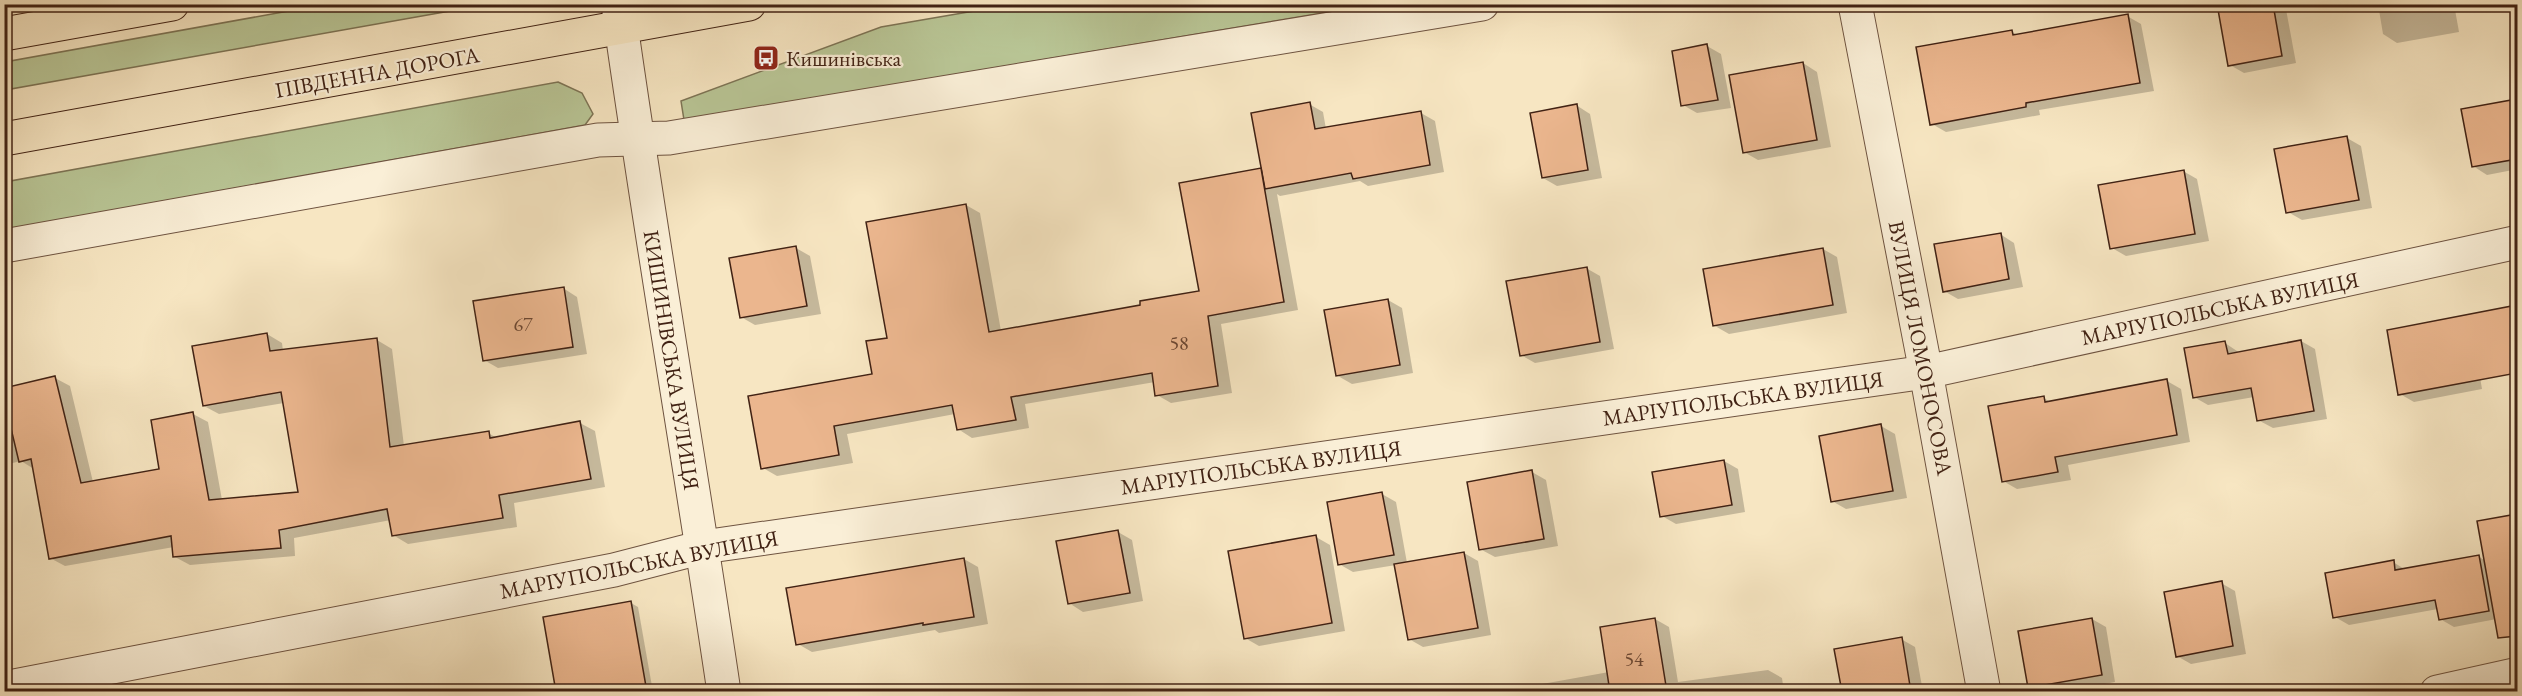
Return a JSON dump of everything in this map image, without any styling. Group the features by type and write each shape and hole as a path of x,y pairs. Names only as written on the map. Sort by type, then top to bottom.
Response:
{"main road":[{"path":"4,34 172,4"},
{"name":"ПІВДЕННА ДОРОГА","path":"4,139 620,17 749,4"}],"street":[{"path":"4,246 598,140 669,138 1482,4"},
{"name":"ВУЛИЦЯ ЛОМОНОСОВА","path":"1855,4 1926,372 1984,692"},
{"name":"КИШИНІВСЬКА ВУЛИЦЯ","path":"620,17 636,139 703,547 724,692"},
{"name":"МАРІУПОЛЬСЬКА ВУЛИЦЯ","path":"4,688 602,572 703,547 1926,372 2517,242"},
{"path":"2437,692 2517,674"}],"green space":[{"path":"322,5 484,5 5,90 5,62"},
{"path":"1009,5 1370,5 684,120 681,101 881,27"},
{"path":"558,82 582,93 593,114 585,125 5,230 5,182"}],"building":[{"path":"2217,4 2273,4 2282,56 2228,66"},
{"path":"2128,14 2140,83 2026,103 2026,107 1930,125 1916,47 2012,30 2013,35"},
{"path":"1707,44 1718,100 1681,106 1672,51"},
{"path":"1803,62 1817,140 1743,153 1729,75"},
{"path":"2517,99 2517,159 2472,167 2461,109"},
{"path":"1310,102 1315,129 1421,111 1430,165 1353,179 1351,173 1265,189 1251,113"},
{"path":"1577,104 1588,170 1542,178 1530,113"},
{"path":"2347,136 2359,200 2286,213 2274,149"},
{"path":"1261,168 1284,302 1208,316 1218,386 1155,396 1152,373 1011,397 1016,420 957,430 952,405 834,426 839,455 761,469 748,396 872,374 866,341 887,338 866,222 966,204 989,332 1140,305 1140,301 1199,291 1179,183"},
{"path":"2184,170 2195,234 2110,249 2098,185"},
{"path":"2001,233 2009,279 1943,292 1934,244"},
{"path":"796,246 807,306 740,318 729,258"},
{"path":"1823,248 1833,305 1713,326 1703,269"},
{"path":"1587,267 1600,342 1520,356 1506,281"},
{"path":"564,287 573,347 483,361 473,301"},
{"path":"1388,299 1400,365 1336,376 1324,310"},
{"path":"2517,305 2517,373 2398,395 2387,330"},
{"path":"267,333 270,351 377,338 390,447 489,431 490,438 580,421 591,479 499,495 503,518 392,536 387,509 279,530 281,548 173,557 171,536 49,559 31,459 19,462 4,399 4,388 55,376 81,483 159,469 151,420 193,412 209,500 298,492 281,392 203,406 192,346"},
{"path":"2301,340 2314,411 2257,421 2251,388 2193,398 2184,348 2225,341 2228,354"},
{"path":"2167,379 2177,435 2055,457 2058,472 2002,482 1988,406 2044,396 2045,402"},
{"path":"1881,424 1893,491 1831,502 1819,436"},
{"path":"1724,460 1732,505 1660,517 1652,472"},
{"path":"1532,470 1544,539 1479,550 1467,482"},
{"path":"1382,492 1394,555 1338,565 1327,502"},
{"path":"2517,514 2517,636 2498,638 2477,521"},
{"path":"1118,530 1130,593 1068,604 1056,541"},
{"path":"1316,535 1332,623 1244,639 1228,551"},
{"path":"1464,552 1478,628 1408,640 1394,564"},
{"path":"2479,555 2489,611 2439,620 2435,600 2333,618 2325,573 2394,560 2395,570"},
{"path":"964,558 974,617 923,625 923,623 796,645 786,588"},
{"path":"2222,581 2233,646 2176,657 2164,592"},
{"path":"631,601 647,692 556,692 543,617"},
{"path":"1655,618 1667,692 1610,692 1600,627"},
{"path":"2092,618 2102,675 2028,688 2018,631"},
{"path":"1902,637 1911,692 1842,692 1834,649"}],"place":[{"name":"Кишинівська","path":"766,58"}]}
